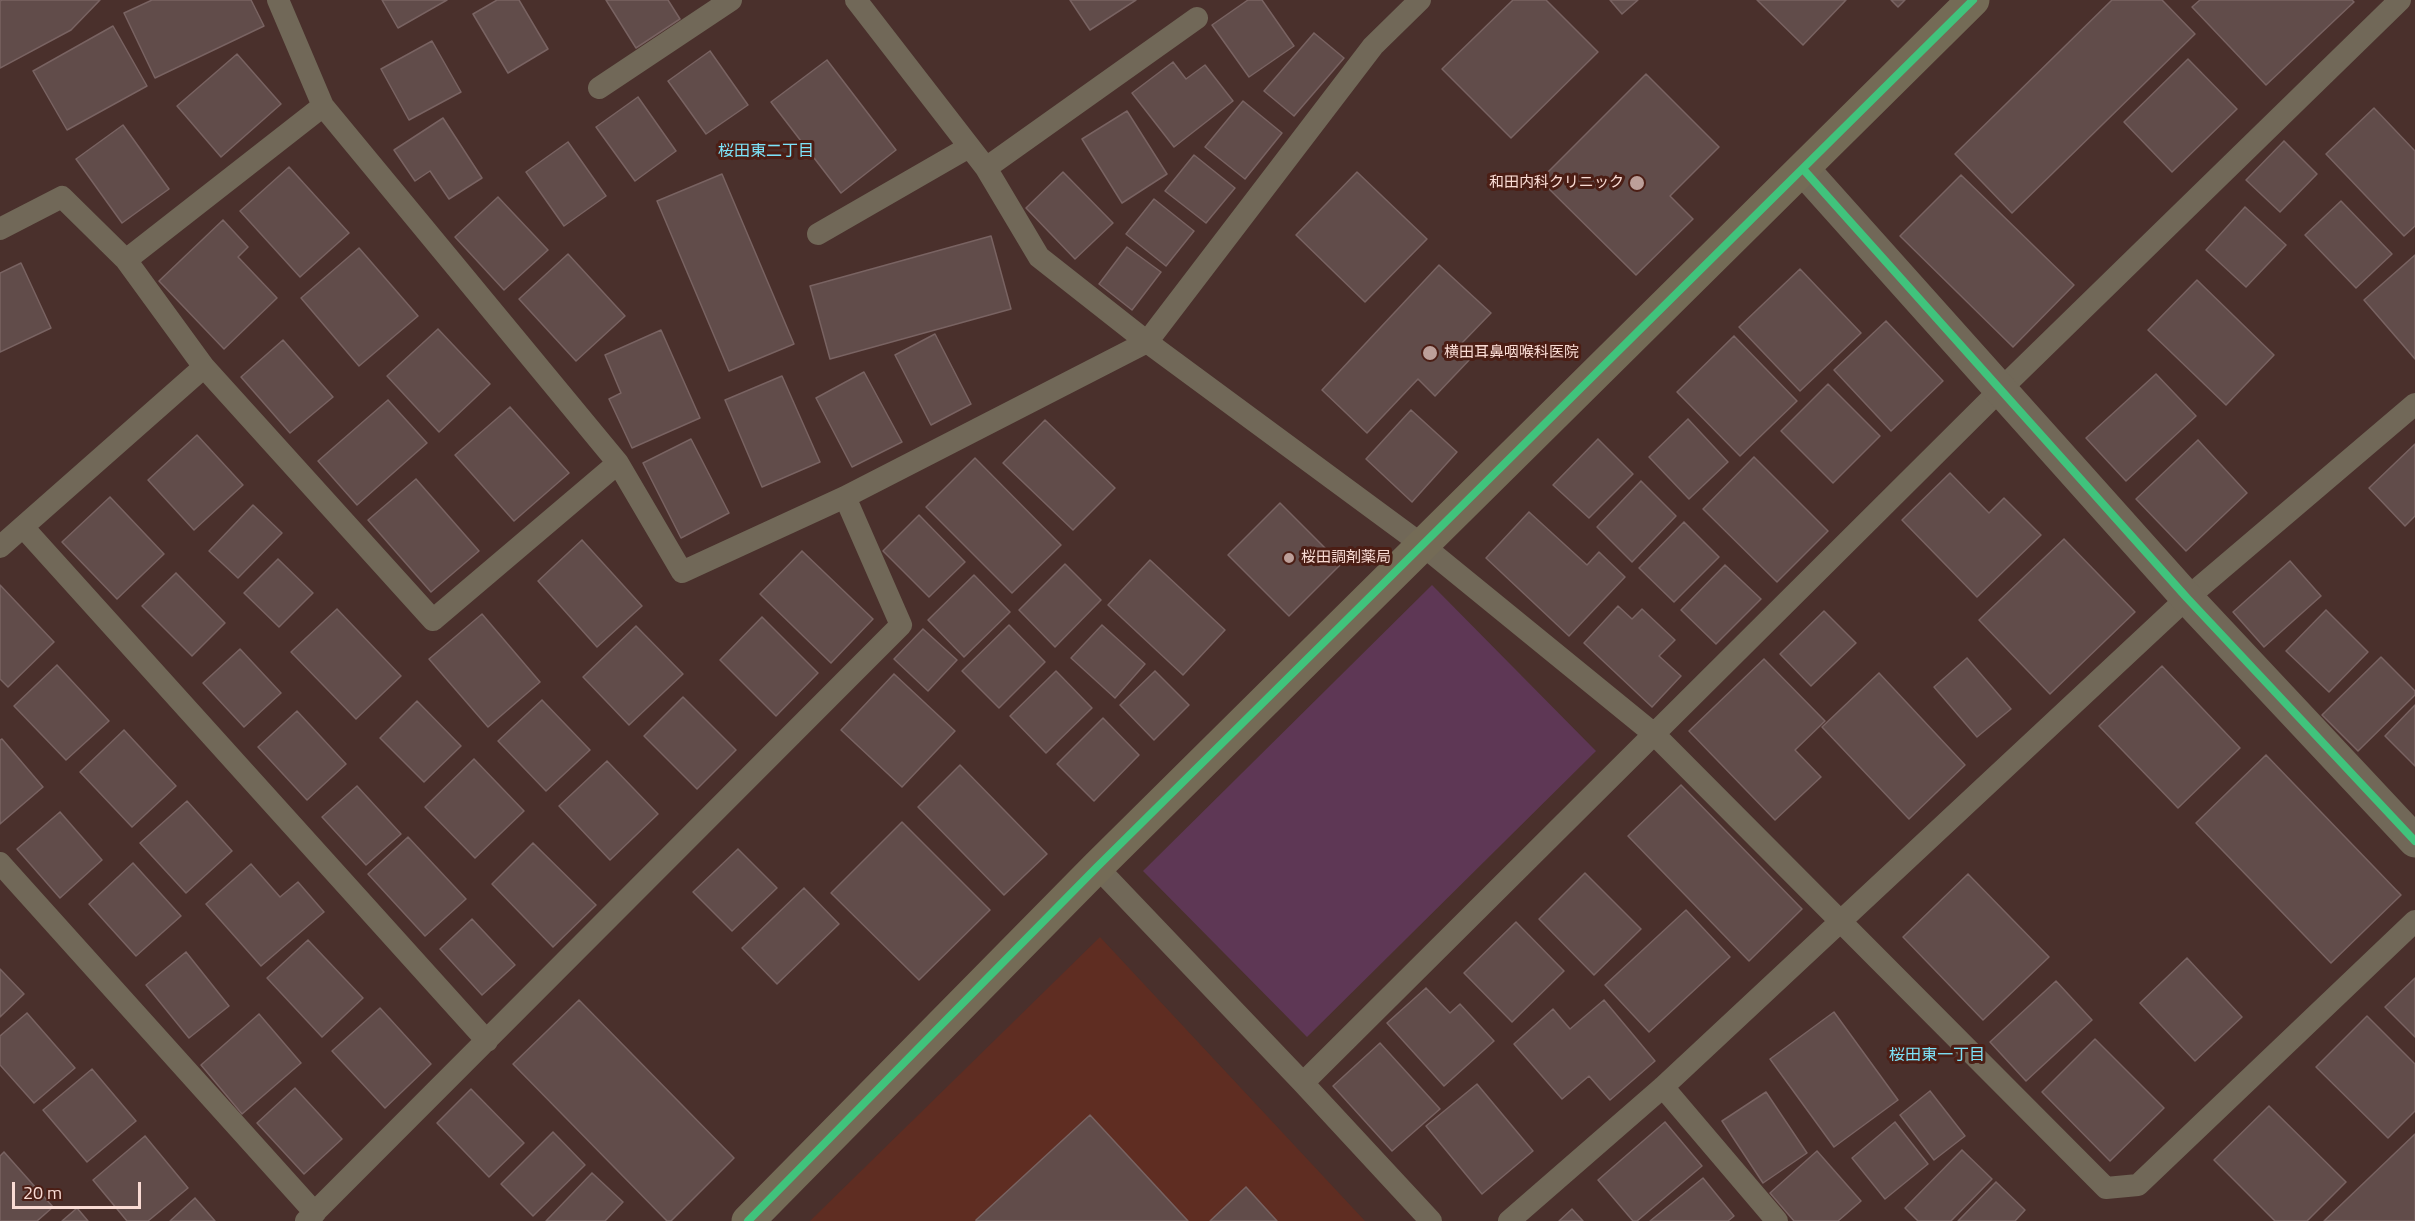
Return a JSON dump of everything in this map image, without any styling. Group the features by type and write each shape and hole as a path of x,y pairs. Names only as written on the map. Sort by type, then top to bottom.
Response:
{"street":[{"path":"748,1221 1097,867 1421,544 1973,0"},
{"path":"1803,169 2187,598 2415,841"}],"lane":[{"path":"278,0 323,106 618,463 682,572 845,496 1147,342 1373,45 1419,0"},
{"path":"599,88 731,0"},
{"path":"856,0 986,168 1039,257 1147,342 1421,544 1654,734 2106,1188 2138,1185 2415,921"},
{"path":"1303,1083 2000,390 2400,0"},
{"path":"986,168 1197,18"},
{"path":"126,260 323,106"},
{"path":"818,234 969,147"},
{"path":"0,229 62,198 126,260 204,367 433,620 618,463"},
{"path":"0,547 204,367"},
{"path":"1509,1221 1664,1087 2187,598 2415,404"},
{"path":"0,863 310,1217 901,625 845,496"},
{"path":"23,527 488,1041"},
{"path":"1097,867 1431,1221"},
{"path":"1664,1087 1777,1221"}],"shaded area":[{"path":"1432,585 1596,751 1307,1037 1143,871"},
{"path":"1100,937 1365,1221 810,1221"}],"building":[{"path":"100,0 71,30 0,68 0,1"},
{"path":"152,0 251,0 264,26 155,78 124,13"},
{"path":"382,0 447,0 398,28"},
{"path":"497,0 519,0 548,49 508,73 473,14"},
{"path":"606,0 668,0 680,19 636,48"},
{"path":"1070,0 1136,0 1090,30"},
{"path":"1248,0 1262,0 1294,46 1249,77 1212,25"},
{"path":"1513,0 1546,0 1598,52 1511,138 1442,69"},
{"path":"1610,0 1638,0 1622,14"},
{"path":"1757,0 1846,0 1803,45"},
{"path":"1891,0 1905,0 1898,7"},
{"path":"2112,0 2162,0 2195,34 2012,213 1955,154"},
{"path":"2200,0 2352,0 2354,2 2266,85 2192,7"},
{"path":"113,26 147,86 67,130 33,71"},
{"path":"1314,33 1344,58 1294,116 1264,91"},
{"path":"432,41 461,92 409,120 381,69"},
{"path":"710,51 748,105 706,134 668,81"},
{"path":"237,54 281,104 221,157 177,106"},
{"path":"2188,59 2237,109 2172,172 2124,122"},
{"path":"827,60 896,150 841,193 771,102"},
{"path":"1173,62 1186,79 1205,65 1233,101 1174,147 1132,93"},
{"path":"1646,74 1719,147 1670,196 1693,219 1636,275 1540,180"},
{"path":"638,97 676,151 635,181 596,127"},
{"path":"1243,101 1282,133 1245,179 1205,147"},
{"path":"2374,108 2415,151 2415,226 2404,236 2326,154"},
{"path":"1127,111 1167,174 1122,203 1082,139"},
{"path":"443,118 482,178 449,199 430,171 415,181 394,150"},
{"path":"123,125 169,189 122,223 76,159"},
{"path":"2284,141 2317,174 2280,212 2246,180"},
{"path":"568,142 606,196 564,226 526,172"},
{"path":"1194,155 1235,188 1206,223 1165,191"},
{"path":"289,167 349,233 300,277 240,211"},
{"path":"1063,172 1113,223 1075,259 1026,208"},
{"path":"1357,172 1427,239 1365,302 1296,235"},
{"path":"722,174 794,344 729,371 657,201"},
{"path":"1961,175 2074,285 2013,347 1900,236"},
{"path":"498,197 548,250 504,290 455,237"},
{"path":"1154,199 1194,231 1166,266 1126,234"},
{"path":"2341,201 2392,254 2356,288 2305,235"},
{"path":"2245,207 2286,245 2246,287 2206,250"},
{"path":"223,220 248,247 238,257 277,298 224,349 159,281"},
{"path":"991,236 1011,309 830,359 810,286"},
{"path":"1127,247 1161,272 1132,310 1099,284"},
{"path":"359,248 418,316 359,366 301,298"},
{"path":"568,254 625,316 576,361 519,299"},
{"path":"2415,255 2415,359 2364,300"},
{"path":"21,263 51,328 0,352 0,273"},
{"path":"1439,265 1491,313 1461,344 1473,356 1435,396 1418,379 1367,433 1322,390"},
{"path":"1800,269 1861,333 1800,391 1739,327"},
{"path":"2197,280 2274,355 2226,405 2148,330"},
{"path":"1886,321 1943,381 1891,431 1834,370"},
{"path":"438,329 490,384 439,432 387,376"},
{"path":"661,330 700,418 632,448 609,399 621,393 605,355"},
{"path":"935,334 971,404 931,425 895,355"},
{"path":"1734,336 1797,401 1740,456 1677,392"},
{"path":"283,340 333,397 290,433 241,377"},
{"path":"864,372 902,442 852,467 816,398"},
{"path":"2156,374 2196,416 2126,481 2086,438"},
{"path":"782,376 820,462 762,487 725,400"},
{"path":"1828,384 1880,436 1833,483 1781,431"},
{"path":"388,400 427,443 357,505 318,461"},
{"path":"510,407 569,473 514,521 455,455"},
{"path":"1411,410 1457,452 1412,502 1366,459"},
{"path":"1688,419 1728,462 1689,499 1649,457"},
{"path":"1045,420 1115,488 1073,530 1003,463"},
{"path":"197,435 243,485 194,530 148,480"},
{"path":"691,439 729,513 681,538 643,463"},
{"path":"1598,439 1633,474 1589,518 1553,485"},
{"path":"2198,440 2247,493 2186,551 2136,499"},
{"path":"2415,444 2415,516 2405,526 2369,488"},
{"path":"1754,457 1828,531 1777,582 1703,509"},
{"path":"975,458 1061,545 1012,593 926,507"},
{"path":"1950,473 1989,513 2004,498 2041,535 1977,597 1902,520"},
{"path":"416,479 479,551 431,592 368,520"},
{"path":"1641,481 1676,516 1632,562 1597,527"},
{"path":"110,497 164,554 117,599 62,542"},
{"path":"1280,503 1341,564 1289,616 1228,555"},
{"path":"253,505 282,533 238,578 209,551"},
{"path":"1529,512 1587,565 1599,552 1625,577 1569,636 1486,558"},
{"path":"919,515 965,562 929,597 883,551"},
{"path":"1684,522 1719,557 1674,602 1639,568"},
{"path":"2064,539 2135,612 2050,694 1979,620"},
{"path":"582,540 642,606 597,647 538,581"},
{"path":"802,551 873,619 831,663 760,594"},
{"path":"278,559 313,593 279,627 244,593"},
{"path":"1150,560 1225,630 1183,675 1108,605"},
{"path":"2290,561 2321,596 2264,647 2233,612"},
{"path":"1065,564 1101,600 1055,647 1019,610"},
{"path":"1725,565 1761,599 1716,644 1681,610"},
{"path":"176,573 225,623 192,656 142,606"},
{"path":"974,575 1010,612 964,657 928,620"},
{"path":"0,585 54,642 8,687 0,679"},
{"path":"1618,606 1632,619 1642,609 1675,640 1659,656 1681,676 1652,707 1584,643"},
{"path":"337,609 401,676 356,719 291,652"},
{"path":"2326,610 2368,652 2329,692 2286,651"},
{"path":"1824,611 1856,643 1811,686 1780,654"},
{"path":"482,614 540,682 488,727 429,659"},
{"path":"762,617 818,673 776,716 720,660"},
{"path":"1009,625 1045,662 999,708 962,671"},
{"path":"1102,625 1145,664 1115,698 1071,658"},
{"path":"636,626 683,674 629,725 583,677"},
{"path":"923,629 957,660 928,691 894,659"},
{"path":"240,649 281,693 244,727 203,683"},
{"path":"2381,657 2415,691 2415,695 2358,751 2322,715"},
{"path":"1967,658 2011,709 1977,737 1934,687"},
{"path":"1764,659 1825,721 1795,750 1821,777 1775,820 1689,731"},
{"path":"57,665 109,721 66,760 14,706"},
{"path":"2162,666 2240,748 2178,808 2099,726"},
{"path":"1056,671 1092,708 1046,753 1010,716"},
{"path":"1155,671 1189,705 1154,740 1120,705"},
{"path":"1879,673 1965,765 1909,819 1822,727"},
{"path":"894,674 955,731 902,787 841,730"},
{"path":"683,697 736,750 697,789 644,736"},
{"path":"542,700 590,750 546,791 498,741"},
{"path":"417,701 461,746 424,782 380,738"},
{"path":"2415,705 2415,766 2385,736"},
{"path":"297,711 346,764 307,800 258,747"},
{"path":"1103,718 1139,755 1094,801 1057,764"},
{"path":"124,730 176,786 132,827 80,772"},
{"path":"2,739 43,787 0,824 0,740"},
{"path":"2266,755 2401,895 2331,963 2196,823"},
{"path":"474,759 524,811 475,858 425,807"},
{"path":"607,761 658,814 610,860 559,806"},
{"path":"960,765 1047,854 1004,895 918,807"},
{"path":"1681,785 1802,909 1749,961 1628,836"},
{"path":"357,786 401,834 366,865 322,817"},
{"path":"187,801 232,851 186,893 140,843"},
{"path":"60,812 102,860 60,898 17,849"},
{"path":"902,822 990,910 919,980 831,893"},
{"path":"408,837 466,899 425,936 368,874"},
{"path":"533,843 596,905 553,947 492,884"},
{"path":"738,849 777,888 732,931 693,892"},
{"path":"133,863 181,916 136,956 89,904"},
{"path":"251,864 280,897 298,882 324,912 261,966 206,904"},
{"path":"1585,873 1641,929 1594,975 1539,919"},
{"path":"1968,874 2049,957 1983,1020 1903,937"},
{"path":"804,888 839,924 777,984 742,948"},
{"path":"1686,910 1730,957 1649,1032 1605,985"},
{"path":"472,919 515,965 482,995 440,949"},
{"path":"1516,922 1564,971 1512,1022 1464,973"},
{"path":"308,940 363,998 322,1037 267,978"},
{"path":"186,952 229,1006 189,1038 146,985"},
{"path":"2187,958 2242,1017 2195,1061 2140,1003"},
{"path":"0,969 24,994 0,1017"},
{"path":"2415,978 2415,1037 2385,1007"},
{"path":"2056,981 2092,1020 2026,1081 1990,1042"},
{"path":"1426,988 1450,1013 1460,1004 1494,1041 1444,1086 1387,1023"},
{"path":"579,1000 734,1158 671,1221 667,1221 513,1064"},
{"path":"1604,1000 1655,1061 1610,1100 1589,1076 1562,1099 1514,1044 1553,1009 1570,1029"},
{"path":"380,1008 431,1064 385,1108 332,1051"},
{"path":"1834,1012 1898,1100 1834,1147 1770,1059"},
{"path":"27,1013 75,1068 34,1103 0,1065 0,1036"},
{"path":"259,1014 301,1063 242,1114 201,1065"},
{"path":"2367,1016 2415,1064 2415,1111 2388,1138 2316,1067"},
{"path":"2095,1039 2164,1108 2110,1161 2042,1092"},
{"path":"1380,1043 1440,1109 1392,1151 1333,1086"},
{"path":"92,1069 136,1121 87,1162 43,1110"},
{"path":"1477,1084 1533,1151 1482,1194 1426,1126"},
{"path":"295,1088 342,1139 304,1174 257,1123"},
{"path":"471,1089 524,1143 489,1177 437,1123"},
{"path":"1930,1091 1965,1136 1934,1160 1900,1115"},
{"path":"1766,1092 1807,1153 1763,1183 1722,1121"},
{"path":"2269,1106 2346,1182 2307,1221 2275,1221 2214,1160"},
{"path":"1090,1115 1188,1221 976,1221 976,1220"},
{"path":"1665,1122 1702,1166 1637,1221 1633,1221 1598,1180"},
{"path":"1895,1122 1928,1164 1885,1199 1852,1158"},
{"path":"553,1132 585,1165 533,1216 501,1184"},
{"path":"2415,1134 2415,1221 2324,1221"},
{"path":"145,1136 188,1188 148,1221 127,1221 93,1180"},
{"path":"1962,1150 1992,1179 1951,1221 1918,1221 1905,1208"},
{"path":"1817,1151 1861,1201 1838,1221 1794,1221 1770,1193"},
{"path":"4,1152 53,1207 37,1221 0,1221 0,1156"},
{"path":"592,1173 623,1202 605,1221 546,1221"},
{"path":"1703,1178 1734,1216 1728,1221 1650,1221"},
{"path":"1996,1182 2025,1210 2015,1221 1958,1221"},
{"path":"1246,1187 1277,1221 1210,1221"},
{"path":"195,1198 215,1221 170,1221"},
{"path":"77,1208 88,1221 62,1221"},
{"path":"1572,1209 1583,1221 1559,1221"}],"cycle path":[{"path":"748,1221 1097,867 1973,0"},
{"path":"1803,169 2187,598 2415,841"}],"place":[{"name":"和田内科クリニック","path":"1637,183"},
{"name":"横田耳鼻咽喉科医院","path":"1430,353"},
{"name":"桜田調剤薬局","path":"1289,558"}],"district":[{"name":"桜田東二丁目","path":"766,152"},
{"name":"桜田東一丁目","path":"1937,1056"}]}
